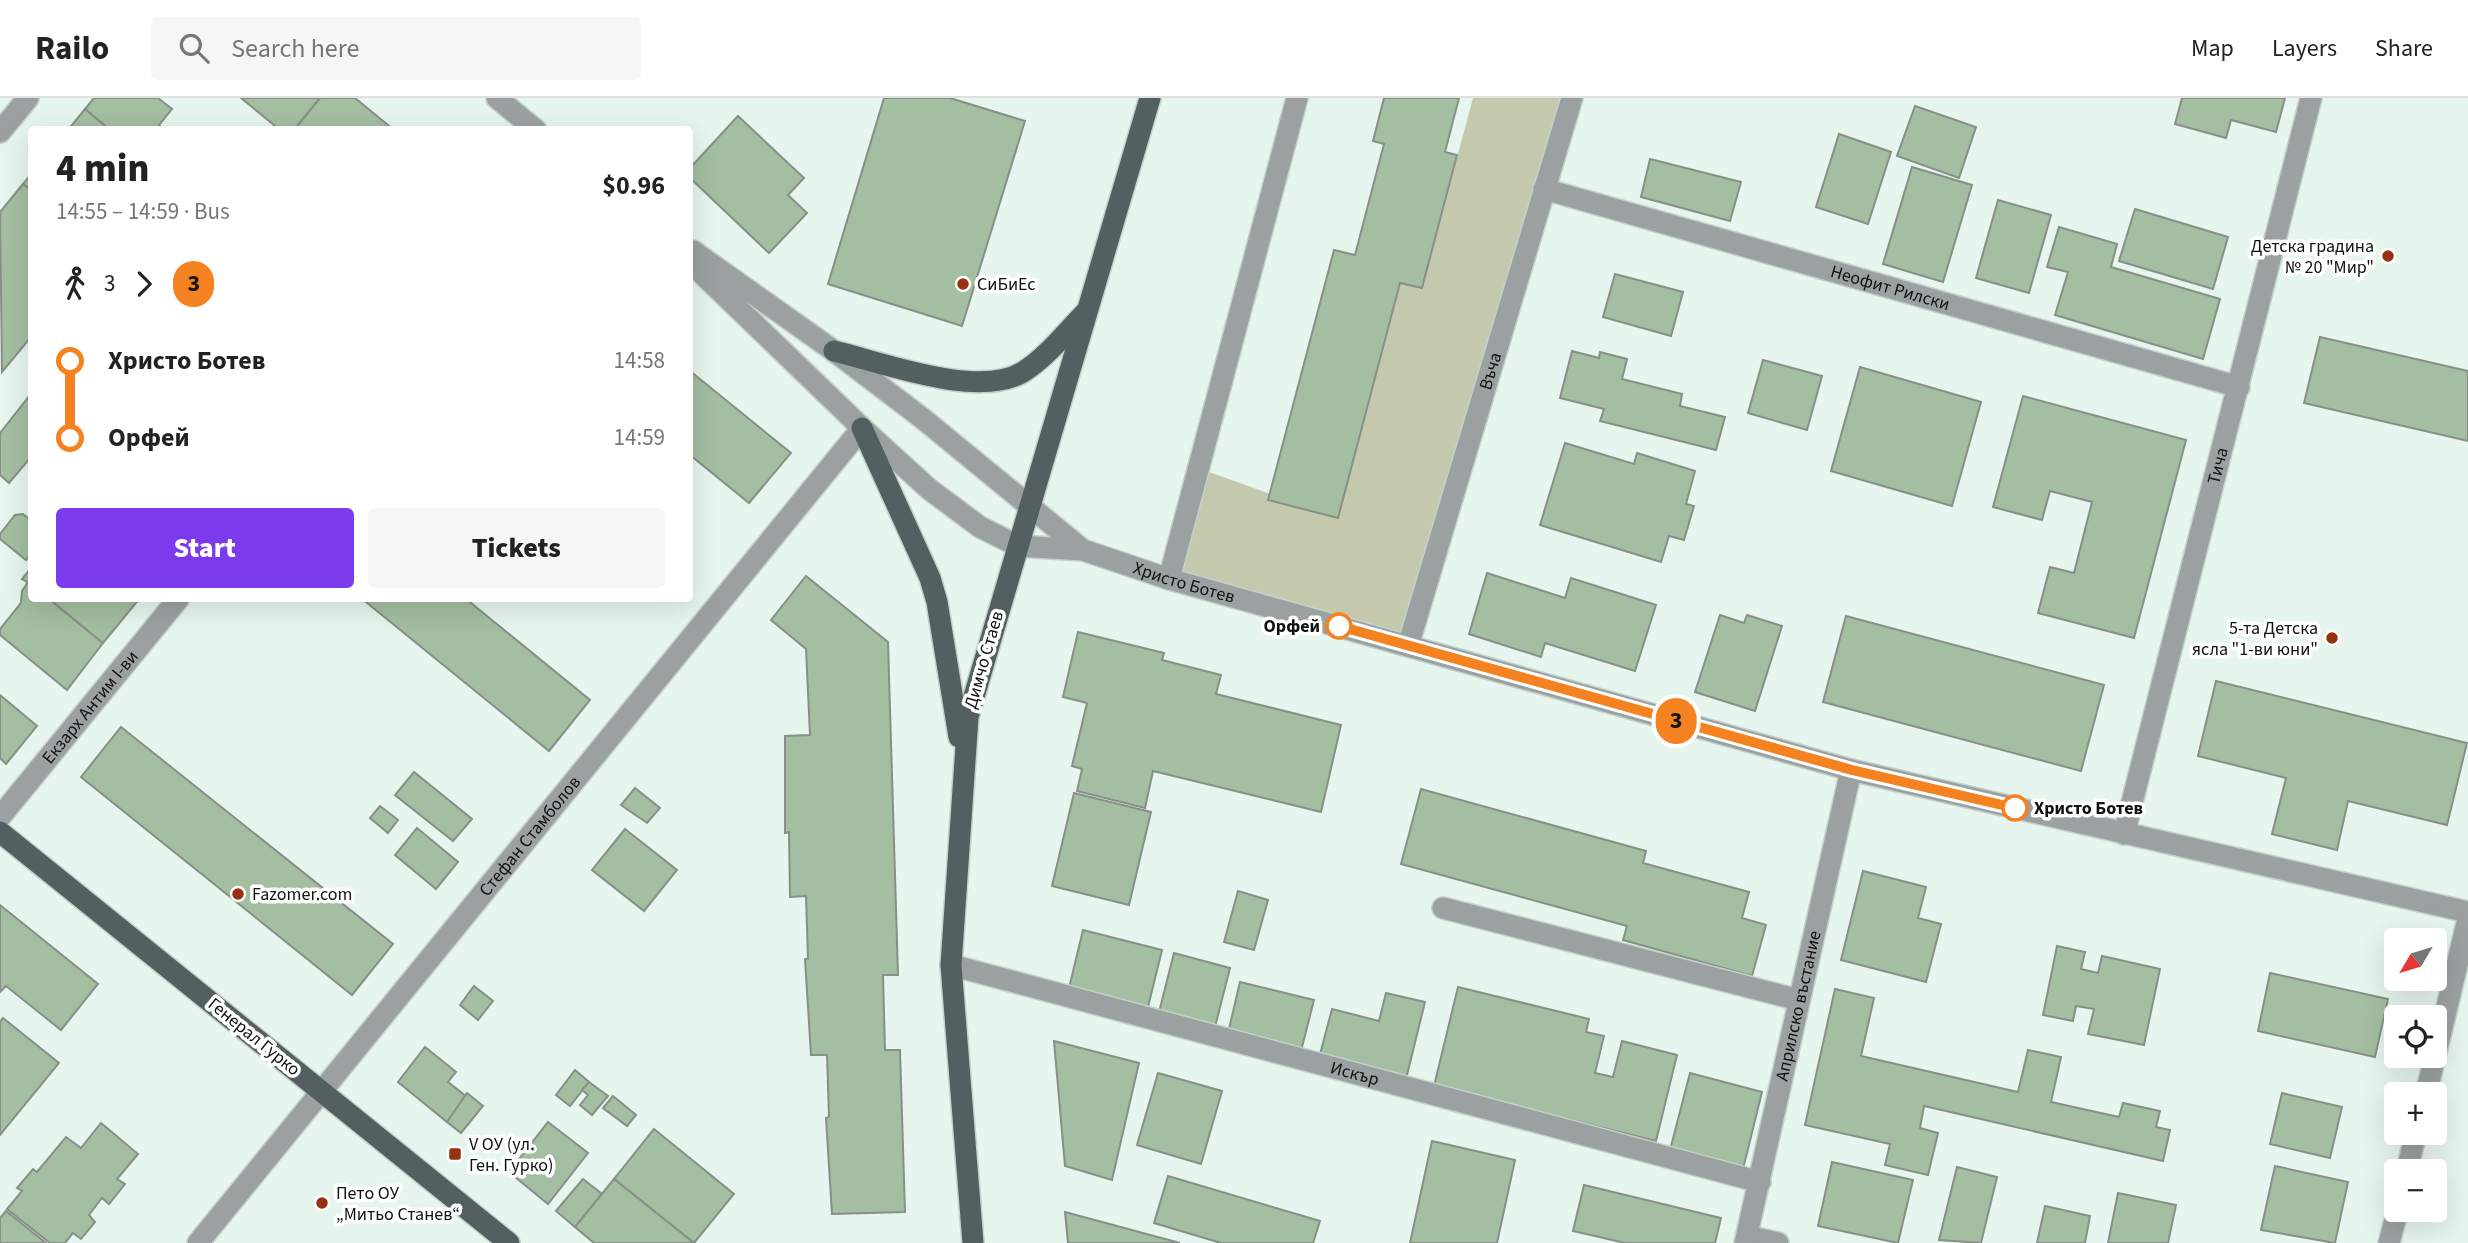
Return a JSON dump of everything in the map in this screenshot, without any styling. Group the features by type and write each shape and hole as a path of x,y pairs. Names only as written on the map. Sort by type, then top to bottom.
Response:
{"main road":[{"name":"Димчо Стаев","path":"973,1243 951,965 968,717 1150,98"},
{"path":"834,351 956,380 993,383 1009,379 1035,363 1087,310"},
{"path":"862,428 930,578 937,602 963,760"},
{"name":"Генерал Гурко","path":"0,832 509,1243"}],"street":[{"path":"0,132 28,98"},
{"path":"497,98 531,126"},
{"path":"1169,579 1297,98"},
{"name":"Въча","path":"1408,646 1572,98"},
{"name":"Тича","path":"2124,834 2311,98"},
{"name":"Неофит Рилски","path":"1544,189 2239,387"},
{"name":"Христо Ботев","path":"693,250 834,351 1083,550"},
{"name":"Христо Ботев","path":"693,265 862,428 956,510 998,538 1018,546 1083,550 1169,579 1852,770 2468,912"},
{"name":"Стефан Стамболов","path":"198,1243 862,428"},
{"name":"Екзарх Антим I-ви","path":"0,817 176,602"},
{"name":"Априлско въстание","path":"1746,1240 1852,770"},
{"path":"1443,908 1799,1000"},
{"path":"2429,1082 2468,919"},
{"name":"Искър","path":"951,965 1760,1182"},
{"path":"2389,1243 2395,1222"},
{"path":"1746,1240 1778,1243"}],"green space":[{"path":"1473,98 1572,98 1408,646 1169,579 1198,468 1338,518 1400,283 1422,288"}],"building":[{"path":"94,98 158,98 172,109 160,126 105,126 85,109"},
{"path":"241,98 320,98 297,126 275,126"},
{"path":"320,98 355,98 389,126 297,126"},
{"path":"884,98 950,98 1025,121 962,326 828,284"},
{"path":"1384,98 1459,98 1445,152 1457,155 1422,288 1400,283 1338,518 1268,500 1334,250 1355,255 1384,144 1373,141"},
{"path":"2182,98 2285,98 2276,132 2231,120 2226,138 2175,124"},
{"path":"1915,106 1976,127 1959,178 1897,156"},
{"path":"85,109 105,126 71,126"},
{"path":"738,116 804,178 788,195 807,213 769,253 693,181 693,165"},
{"path":"1839,134 1891,152 1868,224 1816,207"},
{"path":"1650,159 1741,182 1730,221 1641,197"},
{"path":"1912,167 1972,185 1943,282 1883,264"},
{"path":"23,184 28,188 28,341 2,372 0,212"},
{"path":"1998,200 2051,215 2029,293 1976,278"},
{"path":"2135,209 2228,237 2213,289 2119,261"},
{"path":"2059,227 2117,244 2111,267 2220,299 2203,359 2055,315 2068,272 2047,267"},
{"path":"1615,274 1683,292 1671,336 1603,317"},
{"path":"2320,337 2468,371 2468,441 2304,403"},
{"path":"1572,351 1599,358 1600,352 1627,359 1622,379 1682,394 1680,406 1725,417 1716,450 1600,421 1604,409 1560,398"},
{"path":"1763,360 1822,376 1807,430 1748,413"},
{"path":"1860,367 1981,402 1952,506 1831,471"},
{"path":"693,373 791,453 749,503 693,457"},
{"path":"2023,396 2186,440 2134,638 2038,613 2050,567 2074,573 2092,502 2050,491 2042,520 1993,507"},
{"path":"28,398 28,461 9,483 0,475 0,433"},
{"path":"1565,443 1634,464 1637,453 1695,471 1686,504 1694,506 1684,540 1669,536 1661,562 1540,525"},
{"path":"23,514 28,518 26,560 0,539 0,534 15,515"},
{"path":"28,572 28,583 22,579"},
{"path":"1487,573 1565,598 1571,578 1656,605 1635,671 1545,643 1541,657 1469,634"},
{"path":"806,576 888,642 898,975 883,975 885,1050 900,1050 905,1212 832,1214 826,1118 829,1117 827,1055 811,1055 805,959 808,959 806,896 790,897 789,832 785,833 785,736 810,735 806,649 771,620"},
{"path":"28,582 28,602 53,602 103,643 67,690 0,635 0,629 21,603 22,591"},
{"path":"53,602 137,602 103,643"},
{"path":"366,602 470,602 590,700 549,751"},
{"path":"1720,615 1744,623 1747,615 1782,626 1755,711 1695,692"},
{"path":"1846,616 2104,685 2081,771 1823,702"},
{"path":"1078,632 1164,653 1162,660 1221,675 1216,694 1341,725 1321,812 1153,771 1145,808 1077,791 1082,769 1072,766 1087,703 1063,697"},
{"path":"2216,681 2467,743 2447,825 2348,801 2337,850 2272,834 2286,778 2198,756"},
{"path":"0,695 37,726 6,764 0,758"},
{"path":"121,727 393,944 352,995 81,777"},
{"path":"414,772 472,819 453,841 395,795"},
{"path":"635,788 660,808 647,823 621,805"},
{"path":"1421,789 1646,851 1643,863 1749,892 1742,918 1766,925 1752,976 1623,940 1627,926 1401,864"},
{"path":"1074,793 1151,812 1129,905 1052,886"},
{"path":"380,806 398,820 388,833 370,818"},
{"path":"417,828 458,862 436,889 395,855"},
{"path":"625,829 677,870 644,911 592,870"},
{"path":"1863,871 1926,887 1918,918 1941,924 1926,982 1841,960"},
{"path":"1238,891 1268,900 1254,950 1224,942"},
{"path":"0,905 98,984 61,1030 6,986 0,992"},
{"path":"1083,930 1162,950 1148,1007 1069,988"},
{"path":"2057,946 2085,952 2081,969 2098,973 2102,956 2160,969 2144,1045 2088,1034 2094,1009 2076,1006 2073,1021 2043,1015"},
{"path":"1174,953 1230,968 1214,1031 1158,1016"},
{"path":"2270,973 2388,999 2387,1005 2384,1005 2375,1057 2258,1031"},
{"path":"1240,982 1314,1000 1301,1051 1228,1033"},
{"path":"474,986 493,1001 478,1020 460,1005"},
{"path":"1458,987 1589,1019 1586,1032 1604,1036 1595,1073 1613,1077 1622,1041 1677,1055 1656,1141 1434,1086"},
{"path":"1835,989 1874,998 1861,1056 2018,1092 2028,1050 2061,1057 2051,1102 2119,1117 2123,1103 2160,1111 2156,1127 2170,1130 2163,1161 1924,1106 1920,1128 1938,1133 1928,1175 1885,1165 1890,1144 1805,1125"},
{"path":"1386,993 1425,1002 1406,1079 1319,1058 1332,1009 1379,1021"},
{"path":"3,1018 59,1063 0,1135 0,1022"},
{"path":"1054,1041 1139,1063 1112,1180 1065,1166"},
{"path":"425,1047 456,1072 448,1082 467,1097 447,1122 398,1082"},
{"path":"575,1070 589,1082 570,1106 556,1095"},
{"path":"1158,1073 1222,1091 1201,1164 1137,1145"},
{"path":"1690,1073 1762,1092 1743,1169 1670,1150"},
{"path":"589,1082 608,1096 592,1115 580,1105 588,1095 582,1090"},
{"path":"467,1093 483,1106 461,1133 447,1122"},
{"path":"2282,1093 2342,1107 2330,1158 2270,1144"},
{"path":"613,1096 636,1115 627,1126 603,1108"},
{"path":"548,1122 588,1153 548,1204 509,1172"},
{"path":"101,1123 138,1154 117,1179 125,1184 109,1204 102,1198 89,1215 95,1222 81,1239 73,1233 65,1243 50,1243 7,1209 22,1191 17,1188 33,1169 37,1172 66,1137 81,1148"},
{"path":"654,1129 734,1194 694,1243 614,1179"},
{"path":"1432,1141 1515,1160 1497,1243 1410,1243"},
{"path":"1832,1162 1913,1180 1898,1243 1818,1226"},
{"path":"2275,1166 2348,1182 2335,1243 2261,1230"},
{"path":"1957,1167 1997,1177 1981,1243 1939,1240"},
{"path":"1168,1176 1320,1221 1313,1243 1221,1243 1154,1223"},
{"path":"583,1179 602,1194 575,1227 556,1211"},
{"path":"614,1179 694,1243 594,1243 575,1227"},
{"path":"1584,1185 1721,1218 1715,1243 1625,1243 1573,1231"},
{"path":"2118,1193 2176,1205 2168,1243 2108,1243"},
{"path":"2045,1206 2090,1216 2085,1243 2037,1243"},
{"path":"6,1211 46,1243 0,1243 0,1218"},
{"path":"1065,1212 1180,1243 1068,1243"}],"bus line":[{"name":"3","path":"1339,626 1852,770 2015,808"}],"place":[{"name":"Детска градина № 20 \"Мир\"","path":"2388,256"},
{"name":"СиБиЕс","path":"963,284"},
{"name":"Орфей","path":"1339,626"},
{"name":"5-та Детска ясла \"1-ви юни\"","path":"2332,638"},
{"name":"Христо Ботев","path":"2015,808"},
{"name":"Fazomer.com","path":"238,894"},
{"name":"V ОУ (ул. Ген. Гурко)","path":"455,1154"},
{"name":"Пето ОУ „Митьо Станев“","path":"322,1203"}]}
